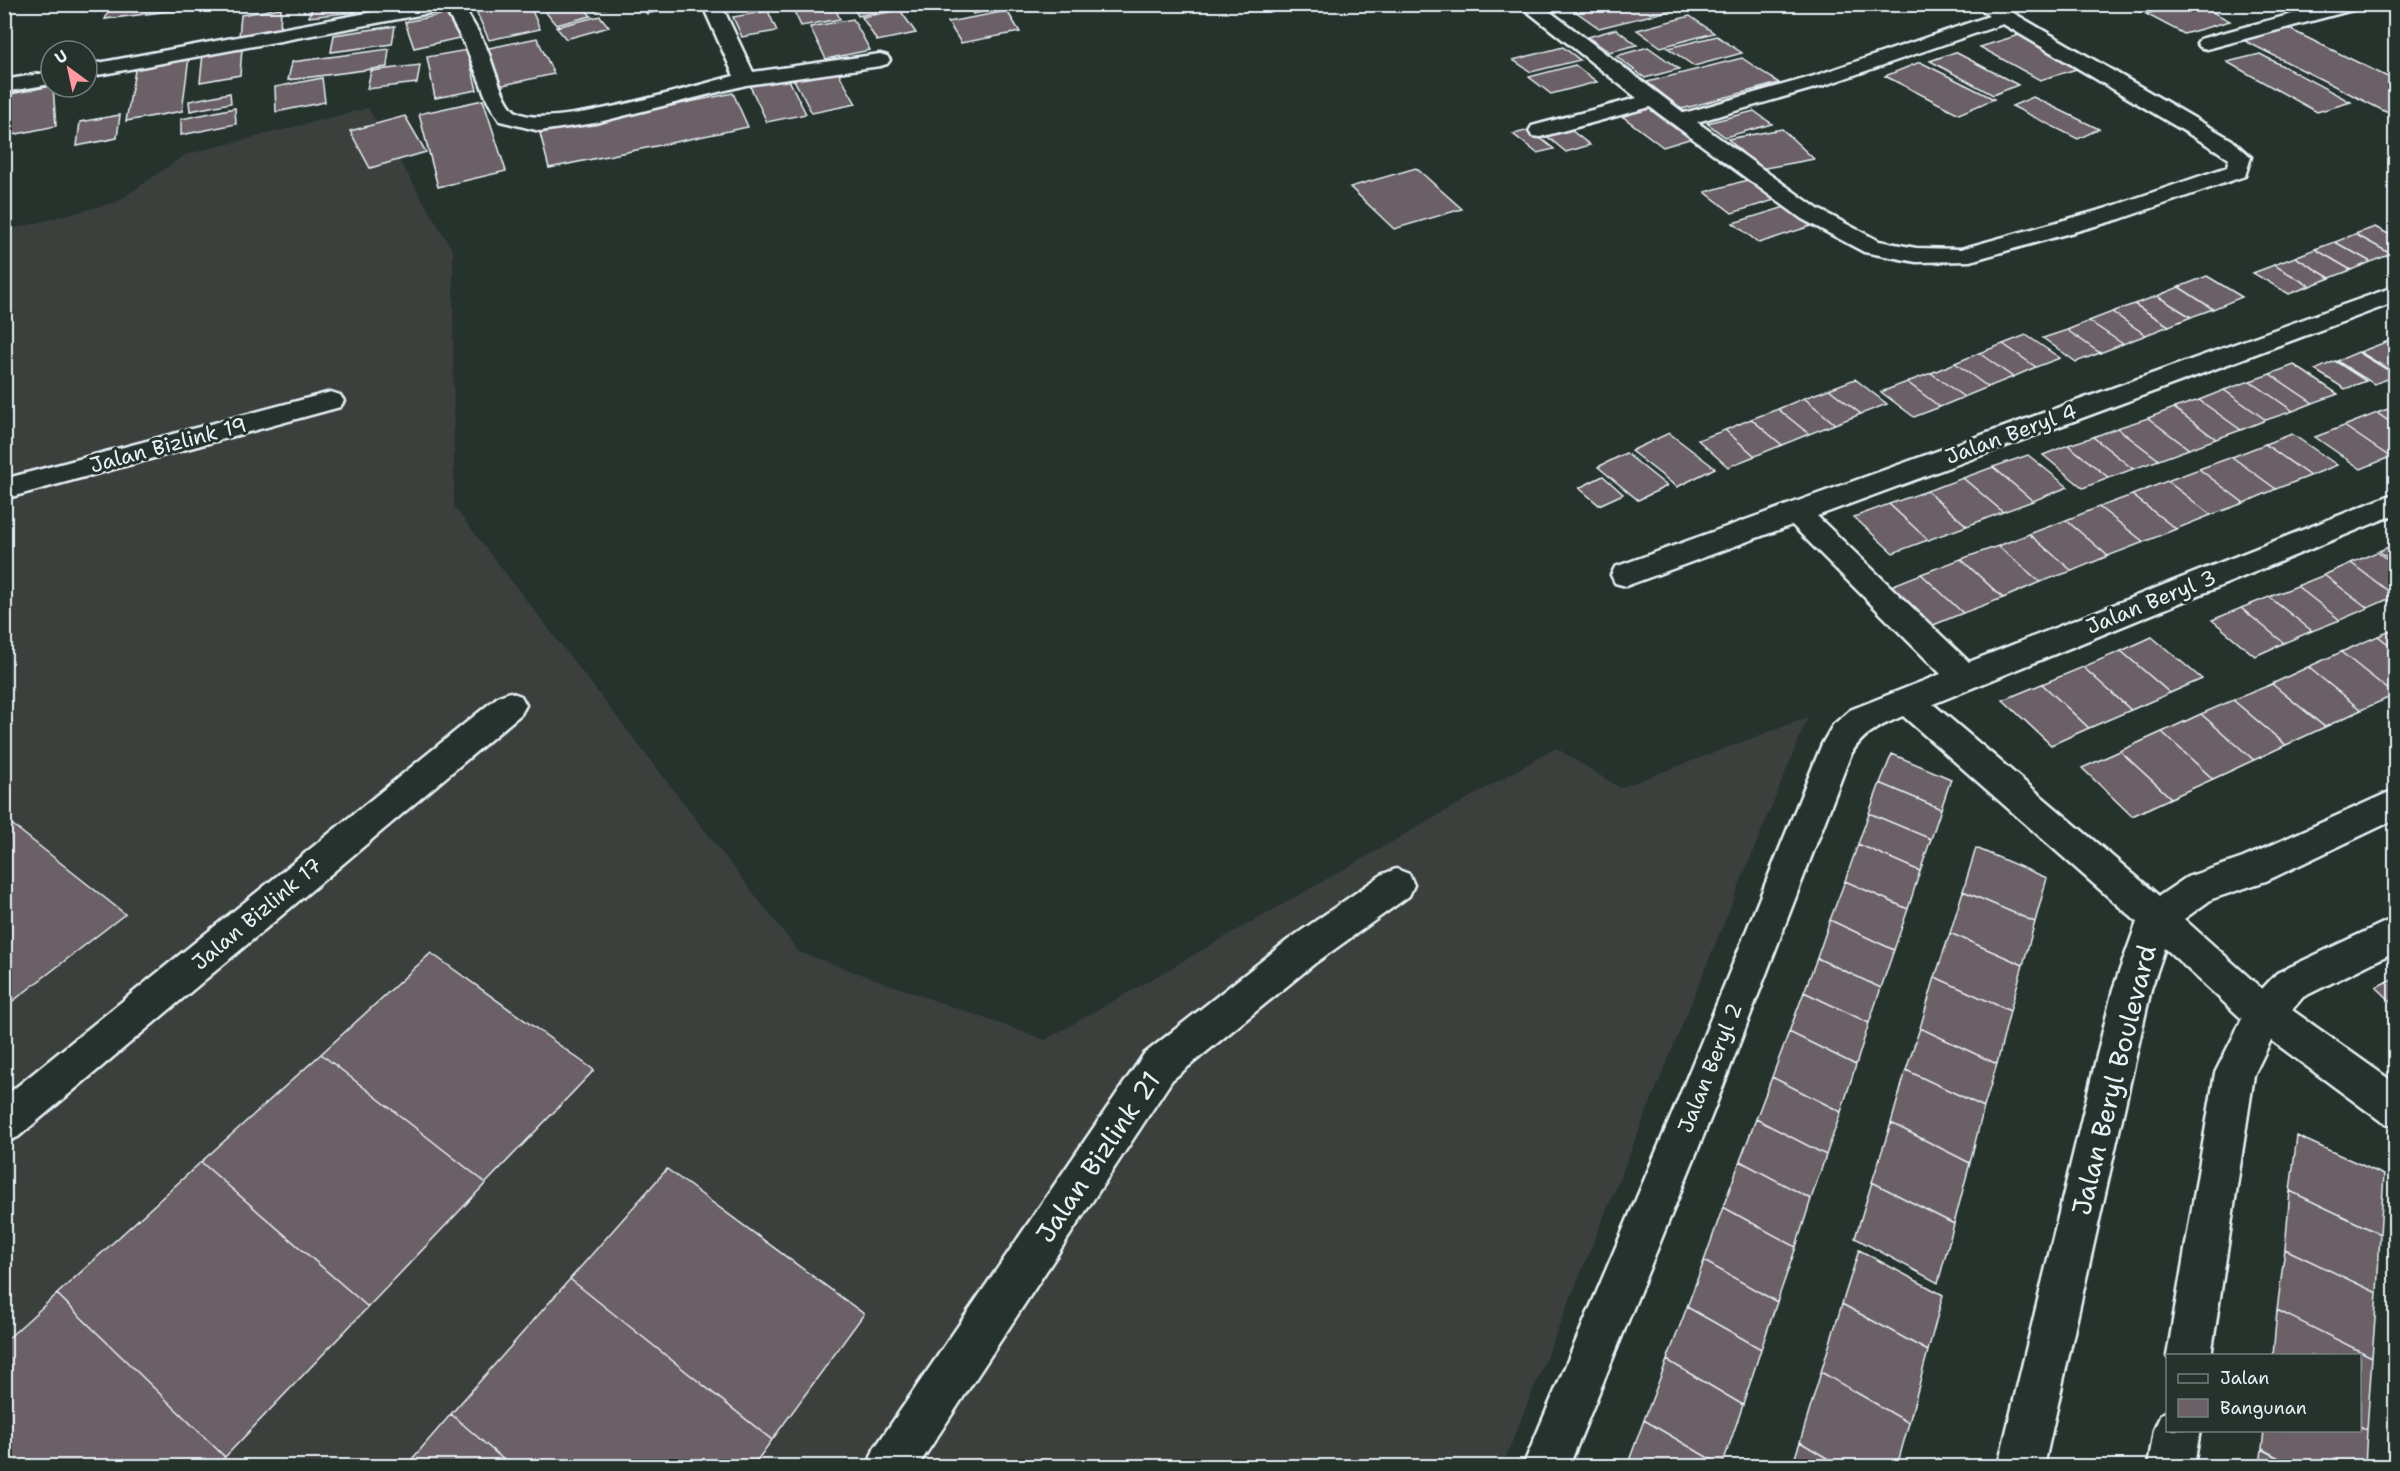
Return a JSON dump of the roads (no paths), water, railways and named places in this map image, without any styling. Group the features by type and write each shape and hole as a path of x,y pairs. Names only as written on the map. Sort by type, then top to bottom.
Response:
{"street":[{"path":"99,69 451,4 476,46 498,102 508,116 540,125 596,117 746,80 880,60"},
{"path":"711,4 746,80"},
{"path":"1527,4 1653,100 1810,213 1872,247 1916,255 1962,256 2112,214 2237,171 2240,157 2224,145 1983,4"},
{"path":"2207,42 2353,4"},
{"path":"1682,120 1818,81 2005,17"},
{"path":"4,86 39,80"},
{"path":"1540,131 1653,100"},
{"name":"Jalan Beryl 4","path":"1626,575 2396,293"},
{"name":"Jalan Bizlink 19","path":"4,489 331,401"},
{"name":"Jalan Beryl 3","path":"1907,701 2396,503"},
{"path":"1797,513 1964,677"},
{"path":"1907,701 2157,917 2252,1003 2396,1108"},
{"name":"Jalan Beryl 2","path":"1546,1467 1693,1112 1834,754 1845,734 1862,719 1907,701"},
{"name":"Jalan Bizlink 17","path":"4,1123 510,705"},
{"name":"Jalan Beryl Boulevard","path":"2021,1467 2132,989 2157,917 2200,888 2253,870 2396,803"},
{"name":"Jalan Bizlink 21","path":"891,1467 1158,1066 1301,952 1396,885"},
{"path":"2252,1003 2396,933"},
{"path":"2189,1354 2235,1073 2252,1003"},
{"path":"2171,1467 2177,1432"}]}
